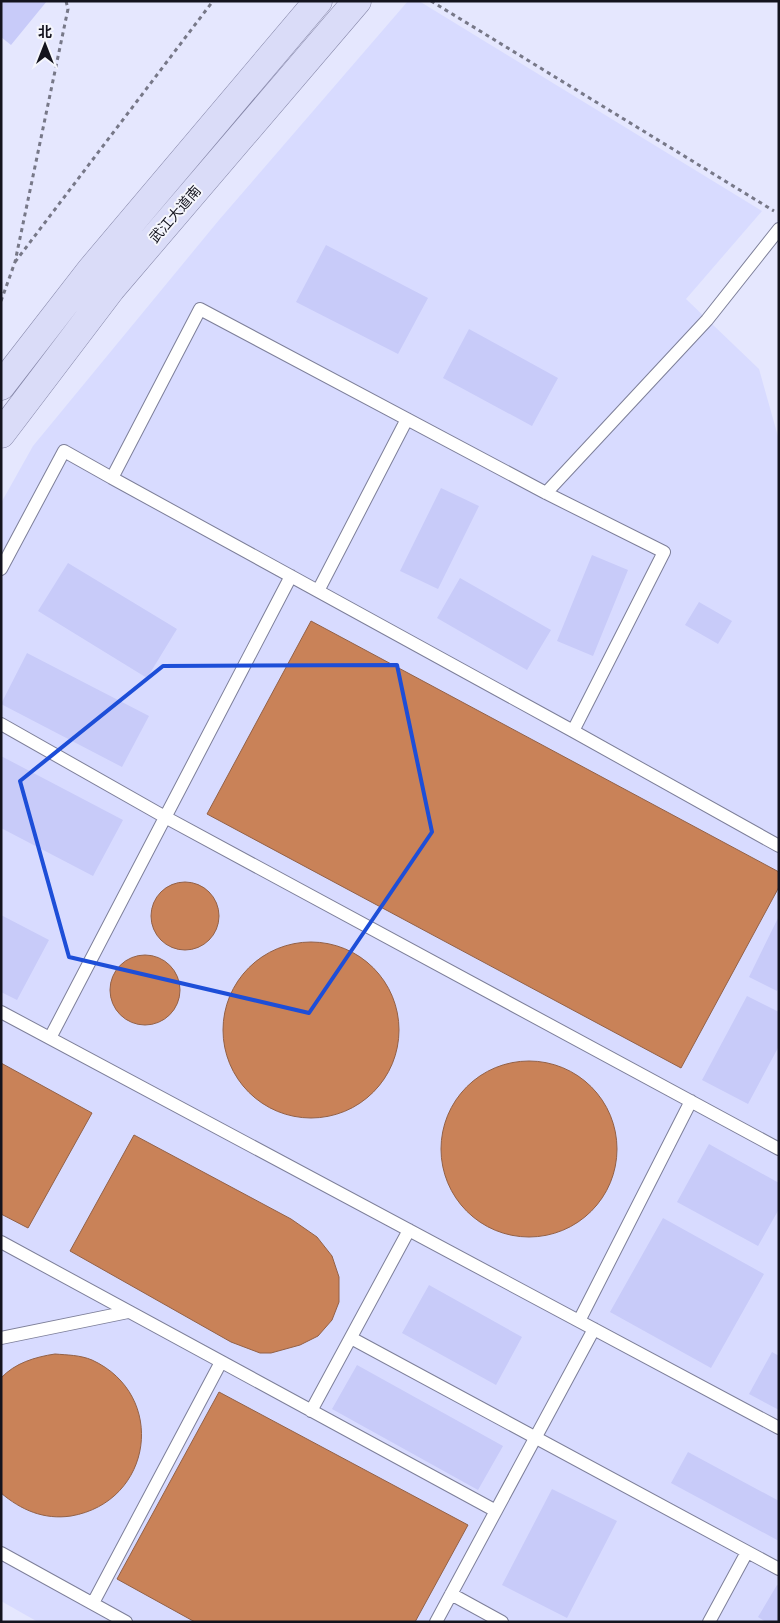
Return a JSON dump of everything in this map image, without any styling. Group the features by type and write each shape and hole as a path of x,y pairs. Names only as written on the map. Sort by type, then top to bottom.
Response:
{"main road":[{"name":"武江大道南","path":"1,386 90,270 318,1"},
{"name":"武江大道南","path":"1,434 111,289 357,1"}],"lane":[{"path":"546,493 707,320 779,229"},
{"path":"112,478 200,310 546,493 664,552 573,731"},
{"path":"318,591 407,419"},
{"path":"1,568 64,450 779,846"},
{"path":"50,1038 290,576"},
{"path":"1,724 165,817 779,1149"},
{"path":"1,1012 779,1428"},
{"path":"579,1321 691,1101"},
{"path":"312,1411 409,1230"},
{"path":"1,1242 496,1511"},
{"path":"1,1338 128,1312"},
{"path":"436,1622 594,1329"},
{"path":"351,1338 779,1569"},
{"path":"92,1603 221,1362"},
{"path":"709,1622 747,1552"},
{"path":"1,1553 126,1622"},
{"path":"451,1594 502,1622"}],"path":[{"path":"1,300 16,262 68,9 66,1"},
{"path":"16,262 213,1"},
{"path":"431,1 779,214"}],"highlighted area":[{"path":"397,665 432,832 309,1013 69,957 20,781 163,666"}],"shaded area":[{"path":"408,1 419,1 762,211 686,299 759,369 779,440 779,1622 38,1622 1,1601 1,503 33,446 219,220"},
{"path":"311,621 779,872 779,887 681,1068 207,814"},
{"path":"185,882 198,884 209,892 217,903 219,916 217,929 209,940 198,948 185,950 172,948 161,940 153,929 151,916 153,903 161,892 172,884"},
{"path":"311,942 345,949 367,962 379,974 392,996 399,1030 392,1064 379,1086 367,1098 345,1111 311,1118 277,1111 255,1098 243,1086 230,1064 223,1030 230,996 243,974 255,962 277,949"},
{"path":"145,955 164,961 174,971 180,990 174,1009 164,1019 145,1025 126,1019 116,1009 110,990 116,971 126,961"},
{"path":"520,1061 538,1061 570,1071 585,1081 597,1093 607,1108 613,1123 617,1149 613,1175 607,1190 597,1205 585,1217 570,1227 555,1233 538,1237 520,1237 488,1227 473,1217 461,1205 451,1190 445,1175 441,1158 441,1140 451,1108 461,1093 473,1081 488,1071 503,1065"},
{"path":"1,1063 92,1113 28,1228 1,1214"},
{"path":"134,1135 291,1219 317,1237 332,1256 339,1277 339,1302 332,1320 318,1336 300,1345 271,1353 260,1353 231,1342 70,1251"},
{"path":"55,1354 87,1358 116,1376 132,1397 140,1421 141,1446 134,1470 120,1491 99,1507 71,1516 61,1517 42,1515 25,1509 1,1493 1,1378 13,1368 26,1362"},
{"path":"219,1392 468,1525 415,1622 195,1622 117,1579"}],"building":[{"path":"1,1 47,1 11,45 1,37"},
{"path":"326,245 428,298 398,354 296,302"},
{"path":"469,329 558,378 532,426 443,378"},
{"path":"441,488 479,506 438,589 400,571"},
{"path":"592,555 628,570 593,656 557,641"},
{"path":"68,563 177,629 147,678 38,611"},
{"path":"460,578 551,630 527,670 437,618"},
{"path":"699,602 732,621 718,644 685,625"},
{"path":"27,653 149,716 122,767 1,704"},
{"path":"1,756 123,820 93,876 1,828"},
{"path":"1,915 49,940 17,1000 1,992"},
{"path":"779,916 779,987 777,991 749,977"},
{"path":"747,996 779,1012 779,1046 748,1104 702,1080"},
{"path":"709,1144 779,1183 779,1209 758,1246 677,1202"},
{"path":"663,1218 764,1274 711,1368 610,1312"},
{"path":"429,1285 522,1337 496,1385 402,1333"},
{"path":"772,1352 779,1356 779,1410 749,1394"},
{"path":"357,1365 503,1446 478,1490 332,1409"},
{"path":"688,1452 779,1501 779,1541 671,1483"},
{"path":"552,1489 617,1521 567,1618 502,1585"},
{"path":"777,1585 779,1586 779,1622 766,1622 758,1617"}]}
